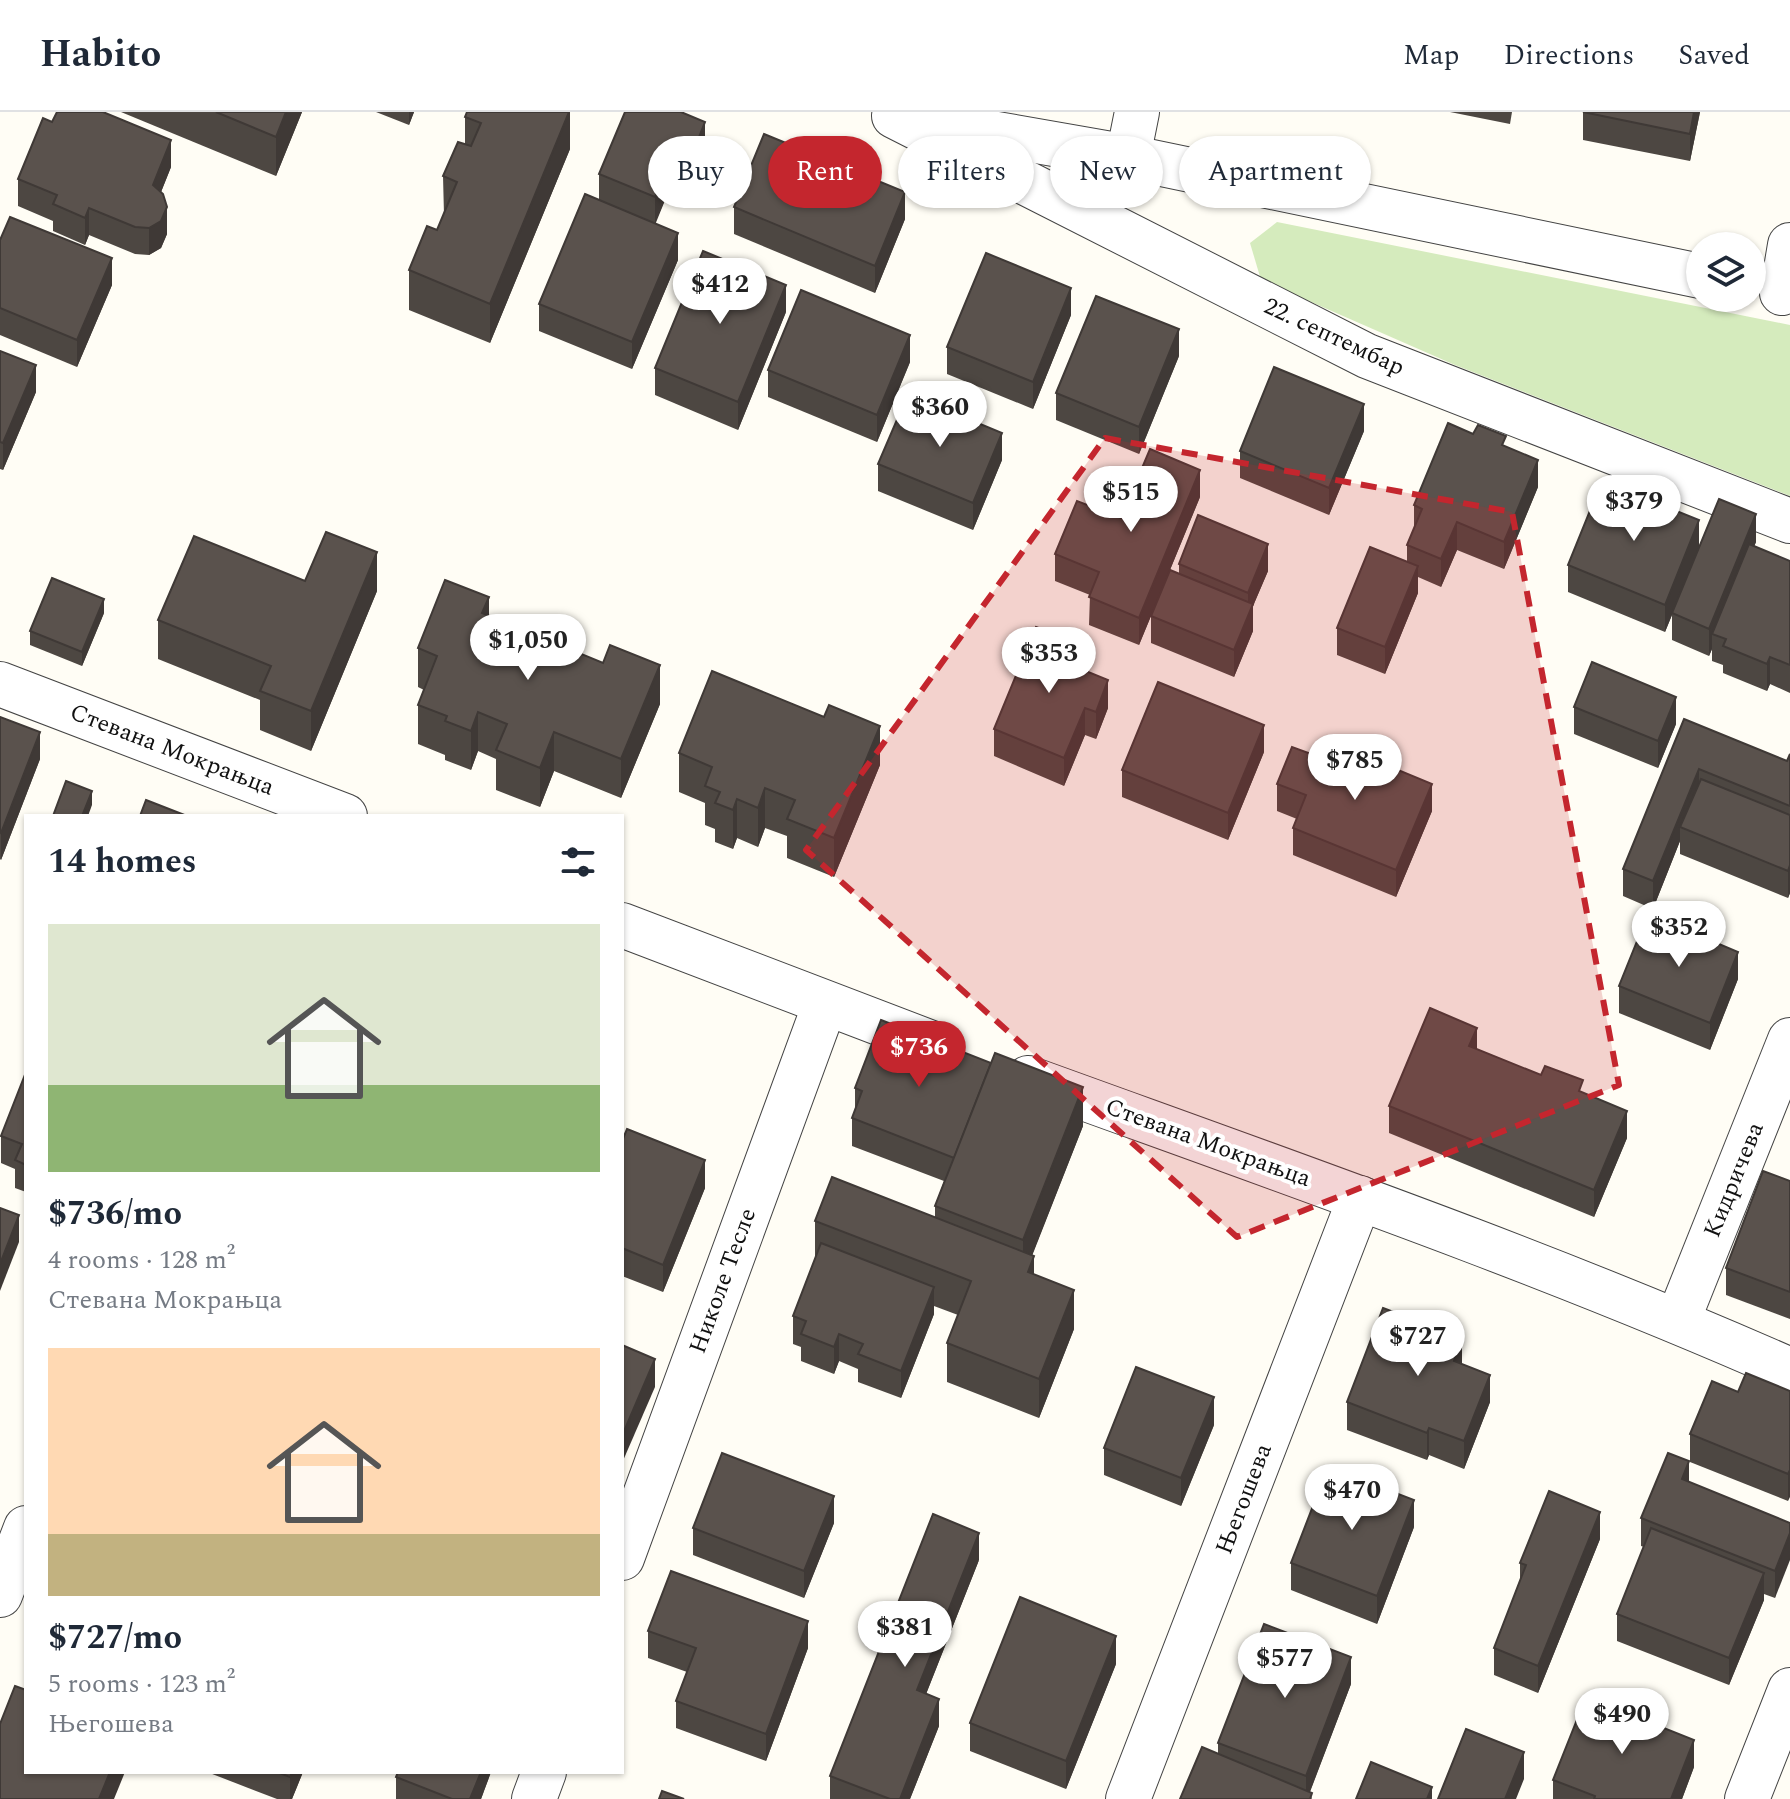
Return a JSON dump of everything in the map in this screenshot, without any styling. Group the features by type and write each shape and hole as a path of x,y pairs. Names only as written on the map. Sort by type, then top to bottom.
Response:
{"street":[{"path":"1132,136 1137,112"},
{"name":"22. септембар","path":"888,114 1050,143"},
{"name":"22. септембар","path":"888,114 1367,356 1790,521"},
{"name":"22. септембар","path":"1163,164 1686,273"},
{"path":"1775,291 1790,245"},
{"name":"Стевана Мокрањца","path":"0,684 320,811"},
{"name":"Стевана Мокрањца","path":"624,926 825,1004 1360,1198 1678,1320 1790,1370"},
{"name":"Николе Тесле","path":"624,1553 825,1004"},
{"name":"Кидричева","path":"1678,1320 1790,1040"},
{"name":"Његошева","path":"1128,1799 1360,1198"},
{"path":"0,1595 24,1533"},
{"path":"1747,1799 1790,1690"},
{"path":"534,1799 543,1774"}],"highlighted area":[{"path":"1105,438 1512,512 1619,1085 1237,1237 806,850"}],"green space":[{"path":"1277,222 1686,304 1686,312 1725,312 1790,325 1790,496 1455,365 1261,280 1250,243"}],"building":[{"path":"57,112 103,112 171,140 153,185 163,194 167,207 161,221 149,228 135,227 89,208 85,218 53,204 57,195 18,179 43,118 52,122"},
{"path":"216,112 286,112 276,137"},
{"path":"467,112 569,112 490,304 409,270 427,226 437,230 457,182 443,176 458,142 471,146 481,123 465,117"},
{"path":"625,112 681,112 705,122 699,136 648,136 648,194 599,174"},
{"path":"1583,112 1694,112 1690,134"},
{"path":"764,134 769,136 768,208 882,208 882,183 898,189 899,208 875,266 736,208 752,208 752,163"},
{"path":"585,194 678,233 632,342 539,304"},
{"path":"10,217 112,258 77,340 0,308 0,240"},
{"path":"703,251 786,285 738,402 655,368"},
{"path":"986,253 1071,288 1033,382 947,347"},
{"path":"801,290 910,335 877,415 768,370"},
{"path":"1096,296 1179,329 1139,427 1056,393"},
{"path":"0,351 36,365 3,443 0,442"},
{"path":"1274,367 1364,404 1329,488 1240,451"},
{"path":"908,394 1002,433 973,503 878,464"},
{"path":"1448,423 1473,434 1478,425 1506,436 1502,445 1538,460 1504,542 1457,522 1441,559 1407,545 1422,509 1414,505"},
{"path":"1150,449 1200,470 1139,618 1089,597 1099,572 1055,554 1077,501 1121,518"},
{"path":"1602,481 1699,520 1665,605 1568,565"},
{"path":"1719,499 1756,514 1709,629 1672,613"},
{"path":"1198,515 1268,544 1248,593 1179,564"},
{"path":"326,532 377,552 311,711 260,691 271,666 158,620 194,536 305,581"},
{"path":"1749,544 1790,561 1790,665 1770,657 1767,664 1723,646 1726,639 1712,634"},
{"path":"1370,547 1418,566 1385,647 1337,628"},
{"path":"1170,570 1253,604 1234,650 1151,616"},
{"path":"52,578 104,599 82,652 30,631"},
{"path":"445,580 489,597 482,613 603,663 610,645 660,665 621,759 554,732 540,768 496,750 507,724 478,712 471,731 445,721 447,716 418,705 437,656 418,648"},
{"path":"1036,627 1080,644 1071,665 1108,680 1096,712 1085,708 1064,758 994,729"},
{"path":"1592,662 1676,697 1658,741 1574,707"},
{"path":"712,671 824,717 829,705 880,726 834,838 787,819 795,800 765,788 758,808 737,799 733,810 715,803 720,792 705,786 712,767 679,753"},
{"path":"1158,682 1264,725 1228,813 1122,770"},
{"path":"0,717 40,732 1,833 0,832"},
{"path":"1684,719 1787,761 1790,754 1790,806 1699,769 1653,881 1623,869"},
{"path":"1328,741 1432,784 1396,870 1293,828 1306,795 1277,784 1292,747 1322,758"},
{"path":"1701,779 1790,815 1788,871 1680,827"},
{"path":"66,781 92,791 83,814 54,814"},
{"path":"146,800 182,814 141,814"},
{"path":"1648,914 1738,952 1710,1023 1619,986"},
{"path":"1430,1008 1477,1028 1469,1046 1541,1075 1545,1066 1583,1080 1579,1091 1627,1111 1594,1190 1389,1106"},
{"path":"881,1020 991,1063 954,1158 852,1118 862,1091 855,1088"},
{"path":"995,1053 1083,1087 1023,1240 935,1206"},
{"path":"24,1077 24,1164 15,1160 22,1144 1,1136"},
{"path":"627,1129 705,1160 663,1265 624,1249 624,1136"},
{"path":"1763,1171 1790,1181 1790,1292 1726,1268"},
{"path":"832,1177 1034,1256 1028,1272 1074,1290 1039,1379 947,1343 971,1281 815,1221"},
{"path":"0,1208 19,1215 0,1264"},
{"path":"821,1243 934,1287 901,1371 858,1354 863,1344 839,1334 834,1347 801,1334 806,1321 793,1316"},
{"path":"1383,1308 1462,1338 1454,1361 1490,1375 1464,1441 1429,1428 1427,1433 1347,1402"},
{"path":"624,1346 655,1359 624,1431"},
{"path":"1136,1367 1214,1397 1181,1478 1104,1448"},
{"path":"1746,1373 1790,1391 1788,1474 1690,1434 1712,1381 1738,1392"},
{"path":"722,1453 834,1496 804,1571 693,1528"},
{"path":"1668,1453 1689,1461 1682,1479 1790,1523 1790,1533 1775,1571 1641,1518"},
{"path":"1328,1467 1414,1500 1377,1596 1291,1563"},
{"path":"1549,1491 1600,1512 1538,1666 1494,1648 1526,1565 1520,1563"},
{"path":"933,1514 979,1533 917,1690 939,1699 900,1799 890,1799 830,1776"},
{"path":"1651,1528 1764,1573 1729,1658 1617,1614"},
{"path":"671,1571 808,1621 766,1734 676,1701 696,1648 648,1631"},
{"path":"1020,1597 1116,1636 1066,1761 970,1723"},
{"path":"1264,1624 1351,1657 1306,1776 1218,1743"},
{"path":"15,1686 24,1689 24,1774 109,1774 99,1799 0,1799 0,1724"},
{"path":"1586,1697 1694,1740 1671,1799 1594,1799 1595,1796 1553,1780"},
{"path":"1466,1729 1524,1752 1505,1799 1438,1799"},
{"path":"1202,1747 1312,1793 1310,1799 1180,1799"},
{"path":"1371,1762 1432,1787 1427,1799 1356,1799"},
{"path":"397,1774 480,1774 470,1799 452,1799 396,1777"},
{"path":"662,1791 684,1799 659,1799"}]}
